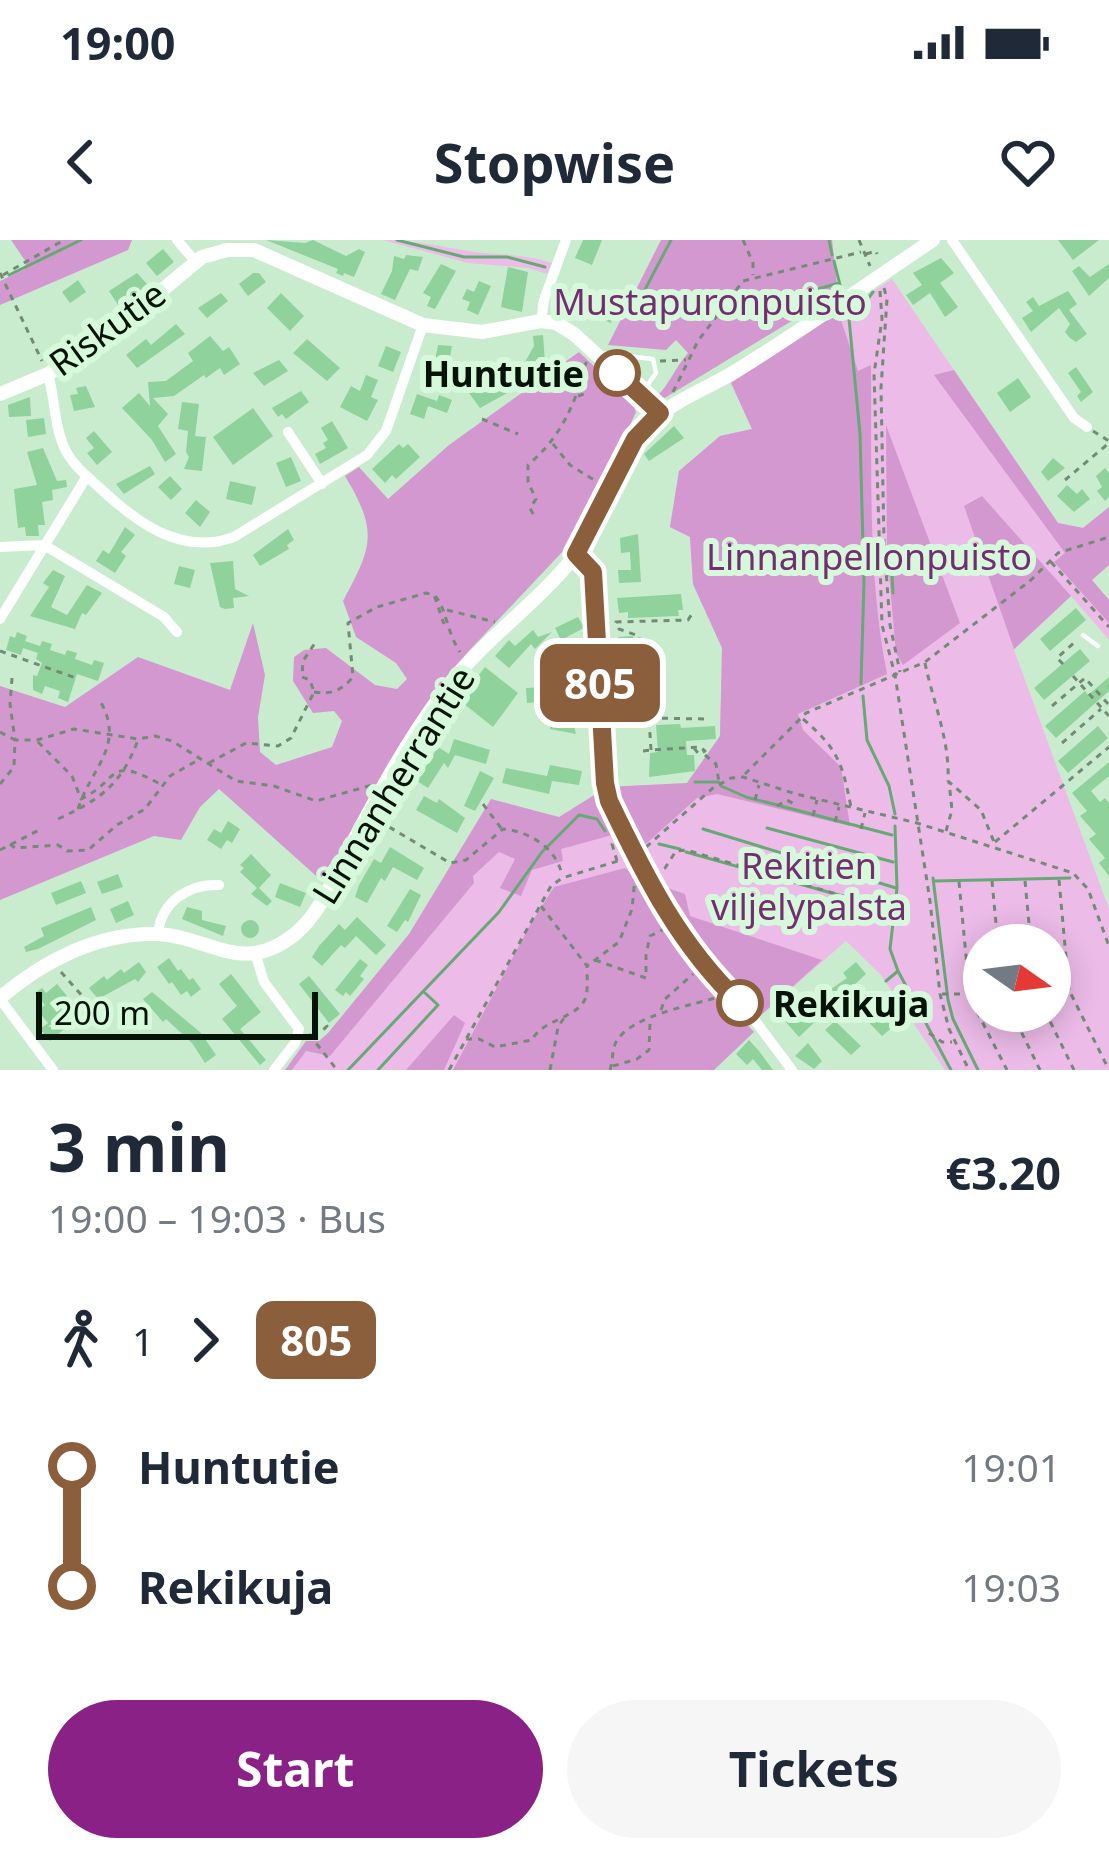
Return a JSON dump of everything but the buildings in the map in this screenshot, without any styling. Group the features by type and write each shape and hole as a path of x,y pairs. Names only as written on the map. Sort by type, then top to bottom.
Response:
{"street":[{"path":"177,240 195,261"},
{"path":"566,240 541,321 563,326 640,394 665,407"},
{"name":"Linnanherrantie","path":"255,953 284,941 308,920 408,746 467,662 576,554 635,439 665,407 734,373 933,240"},
{"path":"952,240 1074,418 1087,427"},
{"name":"Riskutie","path":"0,394 48,374 122,326 195,261 254,245 423,325 482,332 541,321"},
{"path":"48,374 62,443 87,476 145,527 208,543 234,537 361,461 383,436 423,325"},
{"path":"288,432 322,484"},
{"path":"0,619 87,476"},
{"path":"0,547 44,545 164,617 177,632"},
{"path":"576,554 593,572 607,792 642,874 668,919 792,1070"},
{"path":"158,934 161,919 180,894 204,884 219,885"},
{"path":"53,1070 0,999 45,964 73,951 158,934 218,952 255,953 264,982 302,1030 274,1070"}],"lane":[{"path":"591,355 643,356 656,362 655,377 640,394"},
{"path":"1083,635 1098,646"}],"path":[{"path":"48,374 0,274 64,240"},
{"path":"743,240 753,276"},
{"path":"859,240 875,272 873,240"},
{"path":"665,407 731,292 753,276 876,252"},
{"path":"876,252 885,265"},
{"path":"880,283 882,319 874,374 882,626 898,674 940,994 954,1041 969,1070"},
{"path":"532,514 536,499 528,482 528,465 553,444 576,397 583,364 591,355"},
{"path":"656,362 688,360"},
{"path":"576,397 587,392"},
{"path":"482,419 518,434"},
{"path":"1065,480 1109,442 1087,427"},
{"path":"553,444 570,465 605,488"},
{"path":"743,777 801,718 925,662 1050,560 1109,537"},
{"path":"1050,560 1109,627"},
{"path":"314,692 326,694 343,688 353,677 349,623 377,607 426,593 434,595 444,610 444,624"},
{"path":"434,595 444,624 467,662"},
{"path":"444,610 466,612 502,626"},
{"path":"651,750 649,718 642,704 639,636 620,629 616,622 688,620 692,614"},
{"path":"1063,664 1057,658 1083,635"},
{"path":"207,764 246,742 278,746 291,738 314,692 310,680 302,676 303,661 315,643"},
{"path":"0,651 76,678"},
{"path":"925,662 945,742 952,810 945,833"},
{"path":"1073,676 1109,715"},
{"path":"0,784 14,767 12,678"},
{"path":"1052,706 1085,678 1107,703 1062,743"},
{"path":"78,809 111,734 112,722 100,701"},
{"path":"649,718 707,719"},
{"path":"801,718 835,748 851,808"},
{"path":"0,732 15,740 37,740 74,729 138,739 155,736 236,781 274,786 316,801 380,784"},
{"path":"102,732 103,740"},
{"path":"58,819 112,786 126,771 138,739"},
{"path":"37,740 72,776 81,800"},
{"path":"174,750 180,746"},
{"path":"644,751 703,747 716,764 719,782"},
{"path":"993,846 1109,748"},
{"path":"182,770 187,750"},
{"path":"10,844 15,848 58,845 67,851 88,850 145,809 161,785 200,759"},
{"path":"81,800 114,771 161,785"},
{"path":"646,848 713,788 743,777 917,823 1081,878 1109,946"},
{"path":"949,781 981,810 993,846"},
{"path":"751,798 759,782"},
{"path":"777,805 791,800 793,808 796,794"},
{"path":"813,814 817,799"},
{"path":"483,804 496,825 528,834 559,860 562,878"},
{"path":"835,820 839,805"},
{"path":"861,827 865,812"},
{"path":"372,817 450,863 466,860 503,829"},
{"path":"495,833 496,825"},
{"path":"0,850 40,830"},
{"path":"618,862 612,844 620,834"},
{"path":"587,965 619,942 642,874 664,868 676,851 874,905"},
{"path":"449,1070 539,905 562,878 630,857"},
{"path":"1059,880 1063,924"},
{"path":"959,881 963,924"},
{"path":"992,881 996,924"},
{"path":"1025,881 1029,924"},
{"path":"465,1040 479,1039 495,1047 532,1040 537,1030 578,1007 586,997 587,965 539,905"},
{"path":"595,960 646,978 650,936 667,927"},
{"path":"62,963 60,971 86,1000"},
{"path":"659,1014 665,999 698,968"},
{"path":"649,1020 653,1031 649,1049 611,1069 612,1046 628,1030 659,1014 728,992"},
{"path":"1071,993 1108,1070"},
{"path":"940,994 963,994"},
{"path":"550,1070 558,1027 566,1014"},
{"path":"302,1030 322,1031 325,1022"},
{"path":"302,1030 337,1070"},
{"path":"988,1032 1006,1070"},
{"path":"1021,1032 1040,1070"},
{"path":"1056,1032 1074,1070"},
{"path":"930,1033 942,1042 954,1041"}],"green space":[{"path":"11,240 132,240 128,250 0,305 0,281 25,269 26,262"},
{"path":"383,240 552,263 547,274 468,263"},
{"name":"Mustapuronpuisto","path":"661,240 832,240 838,293 663,399 657,396 688,353 676,340 666,350 608,345"},
{"name":"Linnanpellonpuisto","path":"892,279 1058,523 1083,528 1109,507 1109,565 1092,580 1109,600 1109,640 1071,596 1014,650 1109,909 1109,1070 945,1070 881,975 846,941 760,1016 670,916 607,787 687,783 720,736 722,648 693,584 690,537 670,527 679,471 720,436 752,429 731,383"},
{"path":"838,311 858,371 871,365 873,559 887,674 798,714 803,730 841,767 850,826 717,794 697,798 639,850 607,787 687,783 720,736 722,648 693,584 690,537 670,527 679,471 720,436 752,429 731,383"},
{"path":"579,352 632,402 636,412 581,532 466,654 434,697 324,883 219,789 200,807 181,840 154,836 0,900 0,686 65,707 138,657 230,690 253,623 265,675 258,717 260,752 276,765 332,747 342,721 334,711 313,713 293,681 294,657 304,650 326,648 375,685 397,689 407,679 396,663 356,637 343,601 361,566 368,538 363,511 345,476 359,467 388,499 449,445"},
{"path":"954,370 1058,523 1083,528 1109,507 1109,565 1092,580 1109,600 1109,623 1054,562 1065,553 934,375"},
{"path":"886,425 960,623 903,665 896,653 887,551"},
{"path":"982,496 1071,596 1014,649 964,506"},
{"path":"599,792 612,835 561,849 563,861 532,870 521,896 500,888 515,859 499,852 473,876 474,883 330,1056 306,1051 292,1070 285,1070 306,1041 319,1041 328,1033 409,934 491,799 559,817"},
{"path":"601,793 628,859 662,922 697,970 753,1032 712,1070 292,1070 305,1051 329,1055 453,869 560,820"},
{"path":"625,868 681,952 754,1032 714,1070 453,1070 554,887"},
{"path":"653,883 685,894 690,916 822,960 760,1016 688,937"},
{"path":"454,1015 465,1023 444,1070 406,1070"}],"waterway":[{"path":"9,275 81,240"},
{"path":"397,240 464,257 507,257 545,267"},
{"path":"671,240 640,299 713,310"},
{"path":"829,240 832,255"},
{"path":"834,261 841,289"},
{"path":"724,316 839,283"},
{"path":"853,319 873,292"},
{"path":"848,308 860,434 861,684"},
{"path":"888,575 902,565"},
{"path":"892,575 893,593"},
{"path":"863,696 867,740 889,786 895,814"},
{"path":"695,782 719,782"},
{"path":"721,786 746,797 892,835"},
{"path":"348,1070 499,912 542,852 579,815 597,819 605,831"},
{"path":"895,826 897,888 890,949 951,1070"},
{"path":"767,828 893,862"},
{"path":"703,829 896,888"},
{"path":"659,844 680,849"},
{"path":"686,852 892,910"},
{"path":"933,878 948,1000 978,1070"},
{"path":"934,881 1070,878"},
{"path":"886,981 898,971"},
{"path":"378,1070 438,1005 425,993"}],"bus line":[{"name":"805","path":"617,373 660,413 635,439 576,554 593,572 605,783 609,801 668,919 740,1003"}],"place":[{"name":"Huntutie","path":"617,373"},
{"name":"Rekikuja","path":"740,1003"}],"park label":[{"name":"Rekitien viljelypalsta","path":"809,886"}]}
